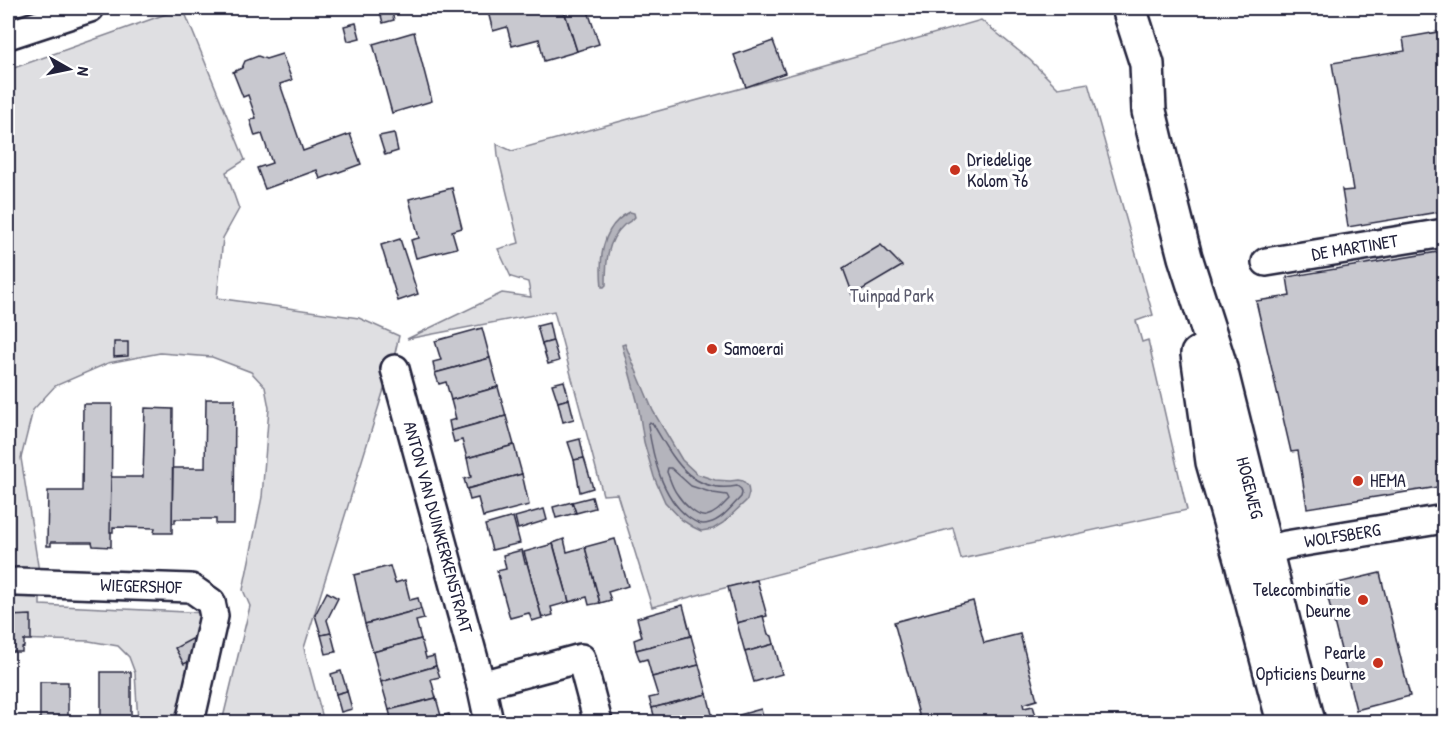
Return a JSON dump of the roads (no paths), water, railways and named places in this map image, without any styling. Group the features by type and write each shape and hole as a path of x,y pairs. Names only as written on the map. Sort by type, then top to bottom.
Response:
{"street":[{"path":"8,35 90,8"},
{"name":"HOGEWEG","path":"1106,8 1128,72 1149,111"},
{"name":"HOGEWEG","path":"1129,8 1147,64 1149,111 1185,257 1213,462 1254,557 1308,723"},
{"name":"DE MARTINET","path":"1266,262 1444,233"},
{"name":"ANTON VAN DUINKERKENSTRAAT","path":"395,369 481,685 489,723"},
{"name":"WOLFSBERG","path":"1254,557 1286,545 1444,519"},
{"name":"HOGEWEG","path":"1254,557 1284,723"},
{"name":"WIEGERSHOF","path":"17,582 191,588 211,602 214,616 190,723"},
{"path":"481,685 581,658 598,723"}],"water":[{"path":"630,212 634,213 635,217 618,231 610,245 606,285 602,287 601,265 604,244 613,225"},
{"path":"625,344 653,411 682,460 697,474 715,480 743,481 748,486 747,500 723,523 713,529 701,531 693,527 682,520 665,502 654,477 644,442 638,404 622,345"}],"place":[{"name":"Driedelige Kolom 76","path":"955,170"},
{"name":"Samoerai","path":"712,349"},
{"name":"HEMA","path":"1358,481"},
{"name":"Telecombinatie Deurne","path":"1363,600"},
{"name":"Pearle Opticiens Deurne","path":"1378,663"}],"park label":[{"name":"Tuinpad Park","path":"892,296"}]}
